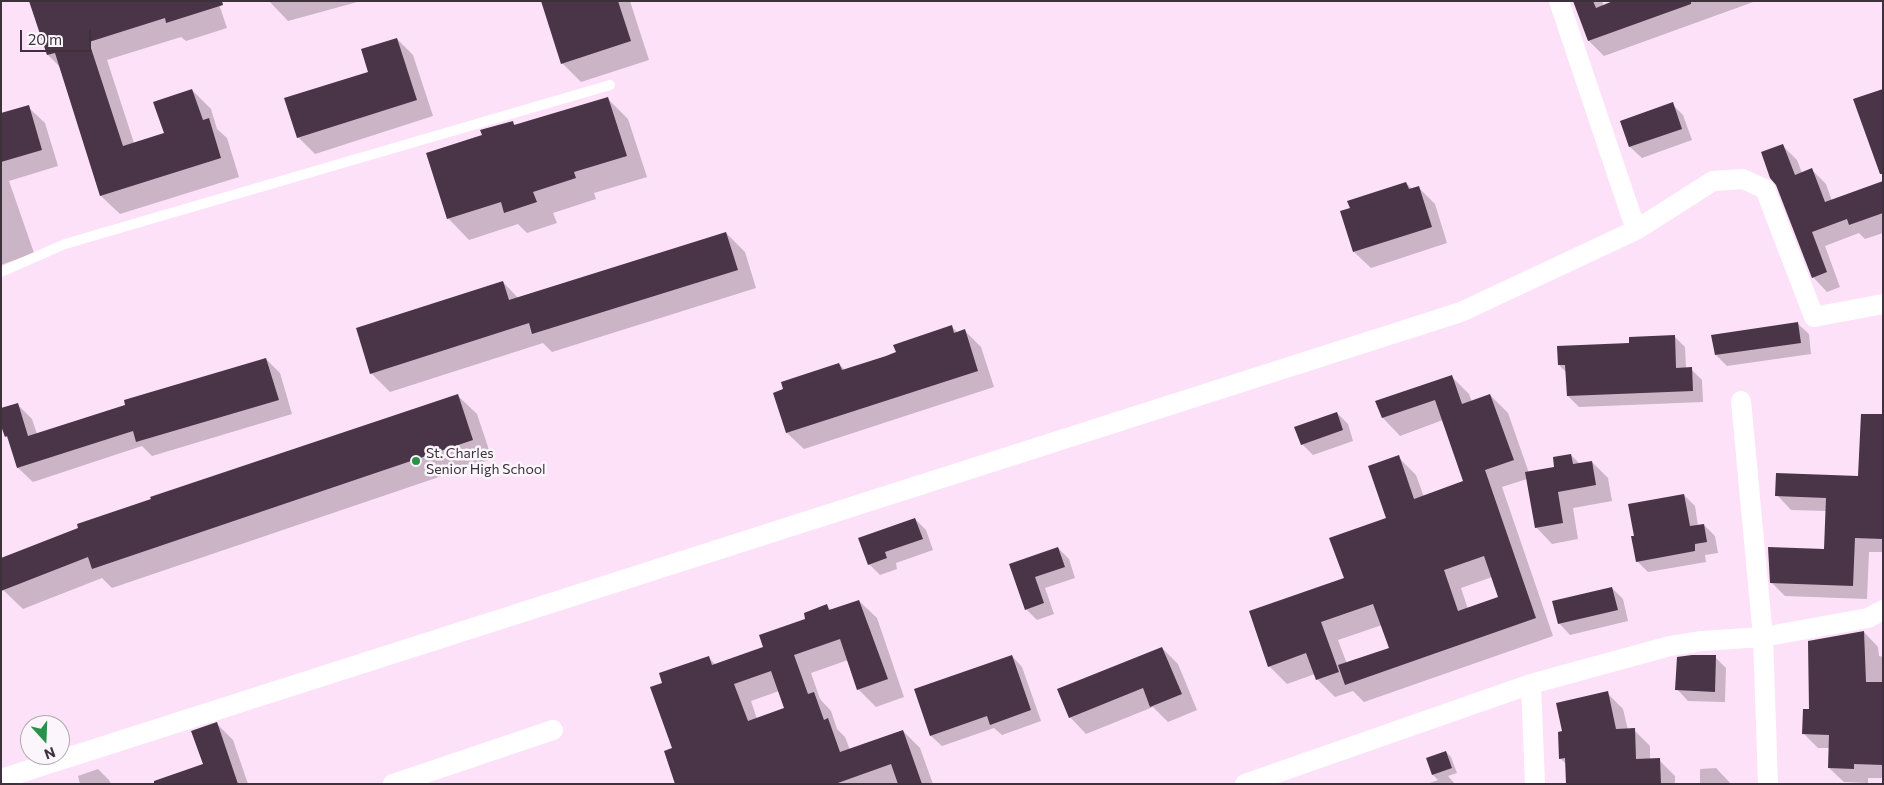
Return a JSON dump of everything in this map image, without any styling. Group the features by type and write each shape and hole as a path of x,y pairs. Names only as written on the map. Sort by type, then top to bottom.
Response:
{"street":[{"path":"1559,1 1636,230"},
{"path":"1,779 1461,312 1636,230 1713,181 1743,179 1765,189 1814,317 1883,304"},
{"path":"1741,401 1763,638 1769,765 1768,784"},
{"path":"1245,784 1531,684 1670,646 1763,638 1868,618 1883,610"},
{"path":"1531,684 1534,784"},
{"path":"393,784 553,730"}],"lane":[{"path":"1,272 65,244 610,85"}],"building":[{"path":"29,1 222,1 223,5 166,23 165,18 89,42 123,146 164,133 153,102 192,89 203,120 209,118 221,158 100,196 55,53 47,55"},
{"path":"541,1 618,1 631,41 561,64"},
{"path":"1573,1 1593,1 1596,8 1613,1 1691,1 1691,4 1588,41"},
{"path":"397,38 417,100 297,138 284,98 368,72 361,49"},
{"path":"1883,89 1883,174 1880,174 1853,99"},
{"path":"608,97 627,156 574,172 576,178 533,192 537,202 504,213 501,202 447,219 426,153 482,135 480,130 513,121 514,125"},
{"path":"1673,102 1682,129 1629,147 1620,121"},
{"path":"29,105 42,150 1,162 1,113"},
{"path":"1783,144 1795,175 1812,168 1825,202 1883,181 1883,213 1849,225 1847,219 1812,232 1827,272 1812,278 1776,185 1770,178 1761,152"},
{"path":"1406,182 1409,189 1419,186 1432,227 1353,252 1340,211 1350,208 1347,201"},
{"path":"726,232 738,270 532,334 529,323 370,374 356,328 503,281 509,300"},
{"path":"1798,322 1801,343 1715,355 1711,335"},
{"path":"952,325 954,333 965,329 978,371 786,433 773,393 783,389 781,382 839,363 842,370 886,356 896,352 893,345"},
{"path":"1675,335 1676,368 1692,367 1693,391 1567,396 1565,365 1558,365 1557,346 1629,343 1629,337"},
{"path":"266,358 279,400 136,442 133,431 17,468 7,436 5,437 1,426 1,408 18,403 28,436 125,405 124,400"},
{"path":"1452,375 1462,404 1490,394 1514,460 1485,470 1536,618 1345,685 1338,665 1389,648 1373,604 1321,622 1339,672 1316,680 1306,653 1268,667 1249,611 1344,578 1329,538 1386,518 1368,466 1399,455 1414,499 1463,481 1435,400 1382,418 1375,401","holes":["1484,556 1498,597 1458,611 1444,570"]},
{"path":"458,394 473,440 92,569 88,557 1,591 1,558 78,528 77,524 151,499 150,497"},
{"path":"1337,412 1343,430 1301,445 1294,427"},
{"path":"1861,414 1883,414 1883,539 1855,538 1853,586 1770,583 1768,547 1824,549 1826,498 1775,496 1776,473 1858,476"},
{"path":"1571,454 1573,464 1592,461 1596,485 1558,492 1563,523 1535,528 1525,472 1554,467 1553,457"},
{"path":"1684,494 1690,526 1704,524 1707,542 1695,544 1695,551 1636,562 1631,536 1634,536 1628,504"},
{"path":"915,518 923,539 885,552 887,558 868,565 858,538"},
{"path":"1058,547 1065,567 1035,577 1044,603 1025,610 1009,564"},
{"path":"1612,587 1618,610 1558,624 1552,601"},
{"path":"859,600 888,679 857,690 840,639 794,655 808,694 814,692 824,720 828,718 840,752 903,730 922,784 898,784 891,764 835,784 675,784 664,751 672,748 650,687 662,683 659,673 709,656 712,665 763,647 759,635 805,619 804,613 827,604 829,610","holes":["771,671 784,708 748,721 734,684"]},
{"path":"1864,631 1866,682 1883,682 1883,765 1854,764 1854,769 1828,768 1829,735 1802,734 1803,709 1809,709 1808,641"},
{"path":"1162,647 1182,694 1150,707 1143,688 1069,718 1057,689"},
{"path":"1012,655 1031,710 990,725 987,716 930,736 914,689"},
{"path":"1716,655 1715,692 1675,690 1677,657"},
{"path":"1608,691 1616,729 1635,728 1636,759 1660,758 1661,784 1566,784 1565,758 1559,759 1558,732 1562,731 1556,703"},
{"path":"217,722 238,784 154,784 154,781 203,764 191,731"},
{"path":"1446,751 1452,768 1432,775 1426,758"}],"place":[{"name":"St. Charles Senior High School","path":"416,461"}]}
